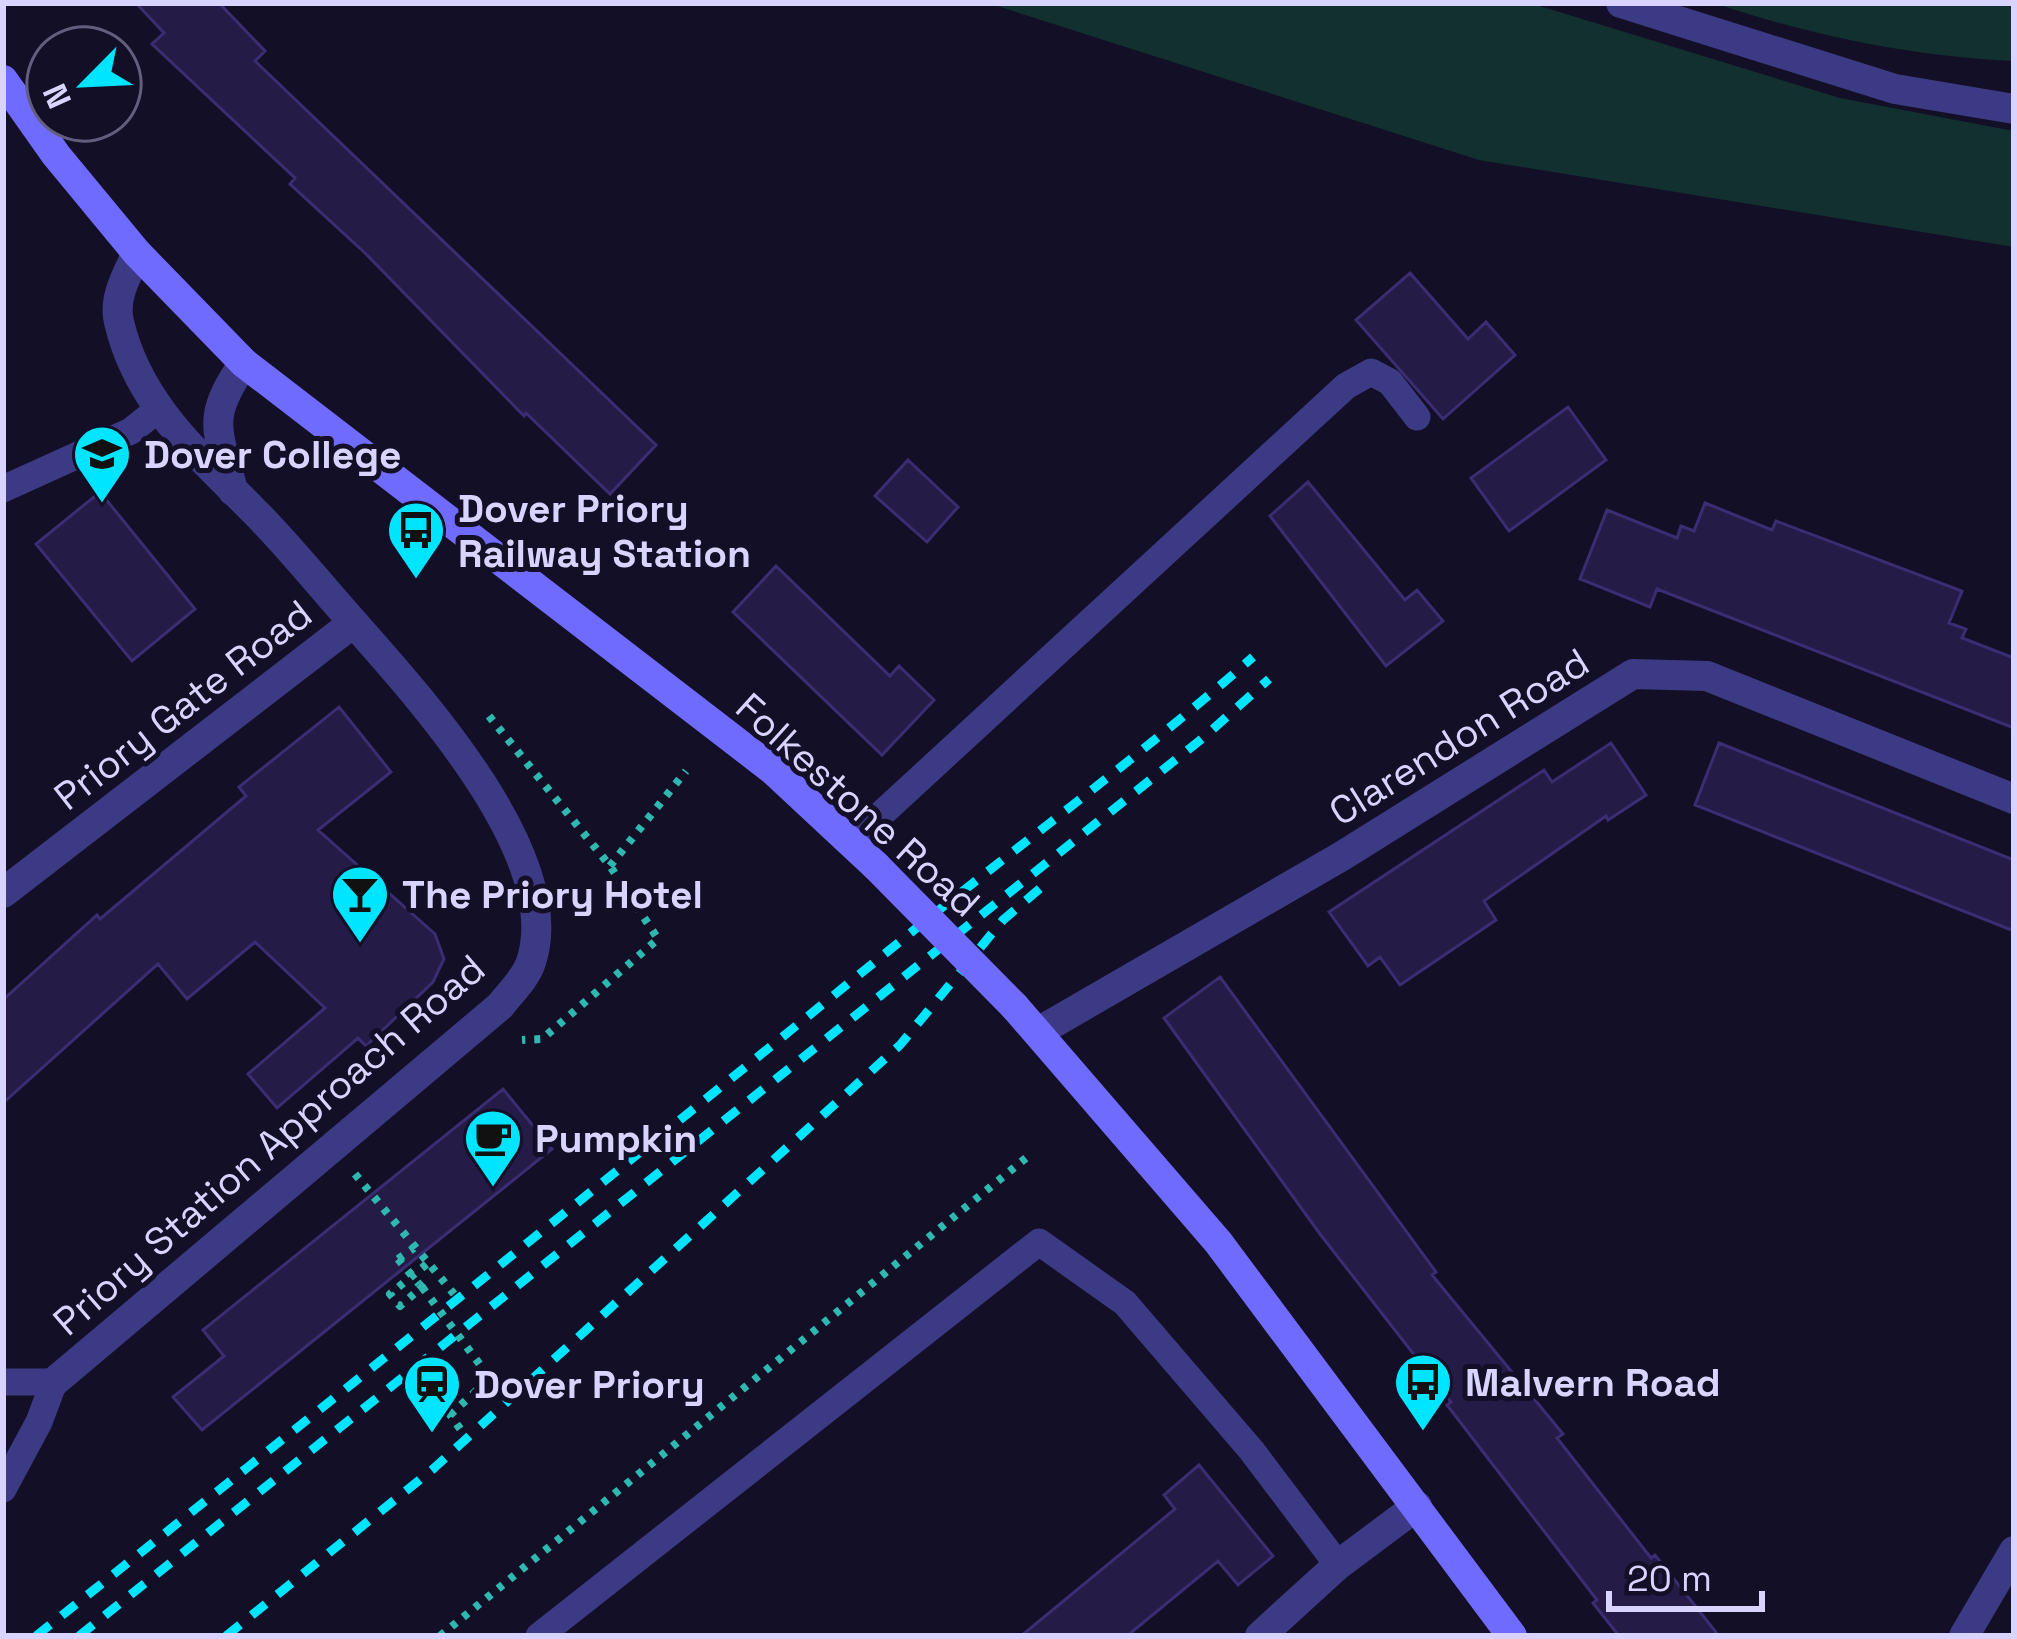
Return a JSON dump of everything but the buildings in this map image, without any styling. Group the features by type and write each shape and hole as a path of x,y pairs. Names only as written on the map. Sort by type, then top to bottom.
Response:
{"main road":[{"name":"Folkestone Road","path":"3,80 56,155 136,253 244,363 773,770 852,841 1016,1007 1219,1242 1512,1636"}],"street":[{"path":"1622,3 1895,89 2014,109"},
{"name":"Priory Station Approach Road","path":"54,1382 500,1006 530,966 537,930 533,898 511,836 487,791 445,731 353,622 157,410 118,320 118,297 136,253"},
{"name":"Priory Station Approach Road","path":"233,491 216,420 221,397 244,363"},
{"name":"Priory Gate Road","path":"3,893 353,622"},
{"name":"Clarendon Road","path":"1038,1032 1342,856 1634,674 1707,676 2014,799"},
{"path":"1260,1636 1338,1565 1417,1506"},
{"path":"1964,1636 2014,1551"}],"lane":[{"path":"852,841 1346,386 1370,372 1390,382 1417,417"},
{"path":"3,489 131,431 157,410"},
{"path":"538,1636 1039,1242 1125,1303 1252,1450 1338,1565"},
{"path":"3,1382 54,1382 3,1489"}],"path":[{"path":"610,866 686,771"},
{"path":"440,1636 1026,1158"},
{"path":"370,1194 454,1294"},
{"path":"414,1248 398,1259 490,1378"},
{"path":"420,1285 400,1306 390,1294 428,1262"},
{"path":"481,1366 490,1378"},
{"path":"422,1375 461,1430"},
{"path":"450,1415 490,1378"}],"green space":[{"path":"988,3 1530,3 1840,98 2014,131 2014,247 1479,160"},
{"path":"1714,3 2014,3 2014,61 1862,42"}],"railway":[{"path":"36,1636 1253,657"},
{"path":"79,1636 1204,737 1269,679"},
{"path":"226,1636 433,1469 900,1045 1003,920 1051,879"}],"place":[{"name":"Dover College","path":"102,505"},
{"name":"Dover Priory Railway Station","path":"416,581"},
{"name":"The Priory Hotel","path":"360,945"},
{"name":"Pumpkin","path":"493,1189"},
{"name":"Malvern Road","path":"1423,1433"},
{"name":"Dover Priory","path":"432,1435"}]}
